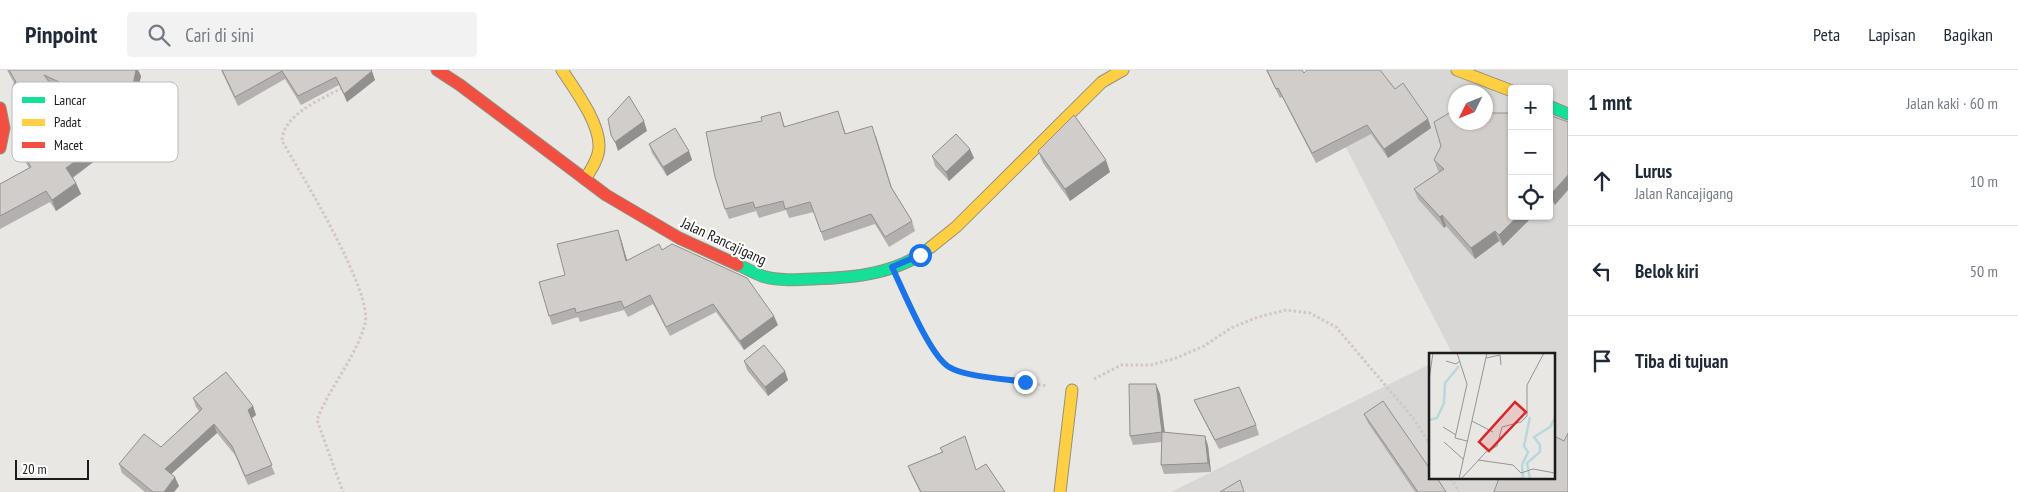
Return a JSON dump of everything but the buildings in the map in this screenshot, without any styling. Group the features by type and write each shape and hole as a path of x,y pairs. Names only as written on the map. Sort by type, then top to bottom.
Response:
{"main road":[{"name":"Jalan Rancajigang","path":"437,70 460,85 606,195 679,238 762,276 786,280 848,278 892,267 920,255 956,227 1102,82 1122,70"},
{"path":"562,70 590,116 599,146 593,165 585,179"},
{"path":"1457,70 1508,89"},
{"path":"0,108 5,124 0,148"},
{"path":"1553,108 1568,114"},
{"path":"1060,492 1072,390"}],"path":[{"path":"343,492 317,420 355,350 366,322 361,297 348,258 282,141 282,131 287,124 305,109 344,87"},
{"path":"892,267 934,352 950,368 962,372 1072,390 1121,364 1151,365 1176,358 1204,346 1231,328 1258,317 1286,310 1310,313 1336,326 1413,418 1429,442"},
{"path":"1452,480 1459,492"}],"shaded area":[{"path":"1306,70 1568,70 1568,492 1171,492 1429,364 1429,480 1556,480 1556,353 1452,353"}],"traffic: fast":[{"path":"1553,108 1568,114"},
{"path":"738,265 762,276 775,279 794,280 859,276 890,269 918,256 931,247"}],"traffic: slow":[{"path":"562,70 586,107 598,138 598,155 585,179"},
{"path":"931,247 956,227 1102,82 1123,70"},
{"path":"1457,70 1508,89"},
{"path":"1060,492 1072,390"}],"traffic: jam":[{"path":"437,70 460,85 606,195 679,238 738,265"},
{"path":"0,108 4,128 0,148"}],"route":[{"path":"920,255 892,267 934,352 942,362 950,368 962,372 1025,382"}]}
